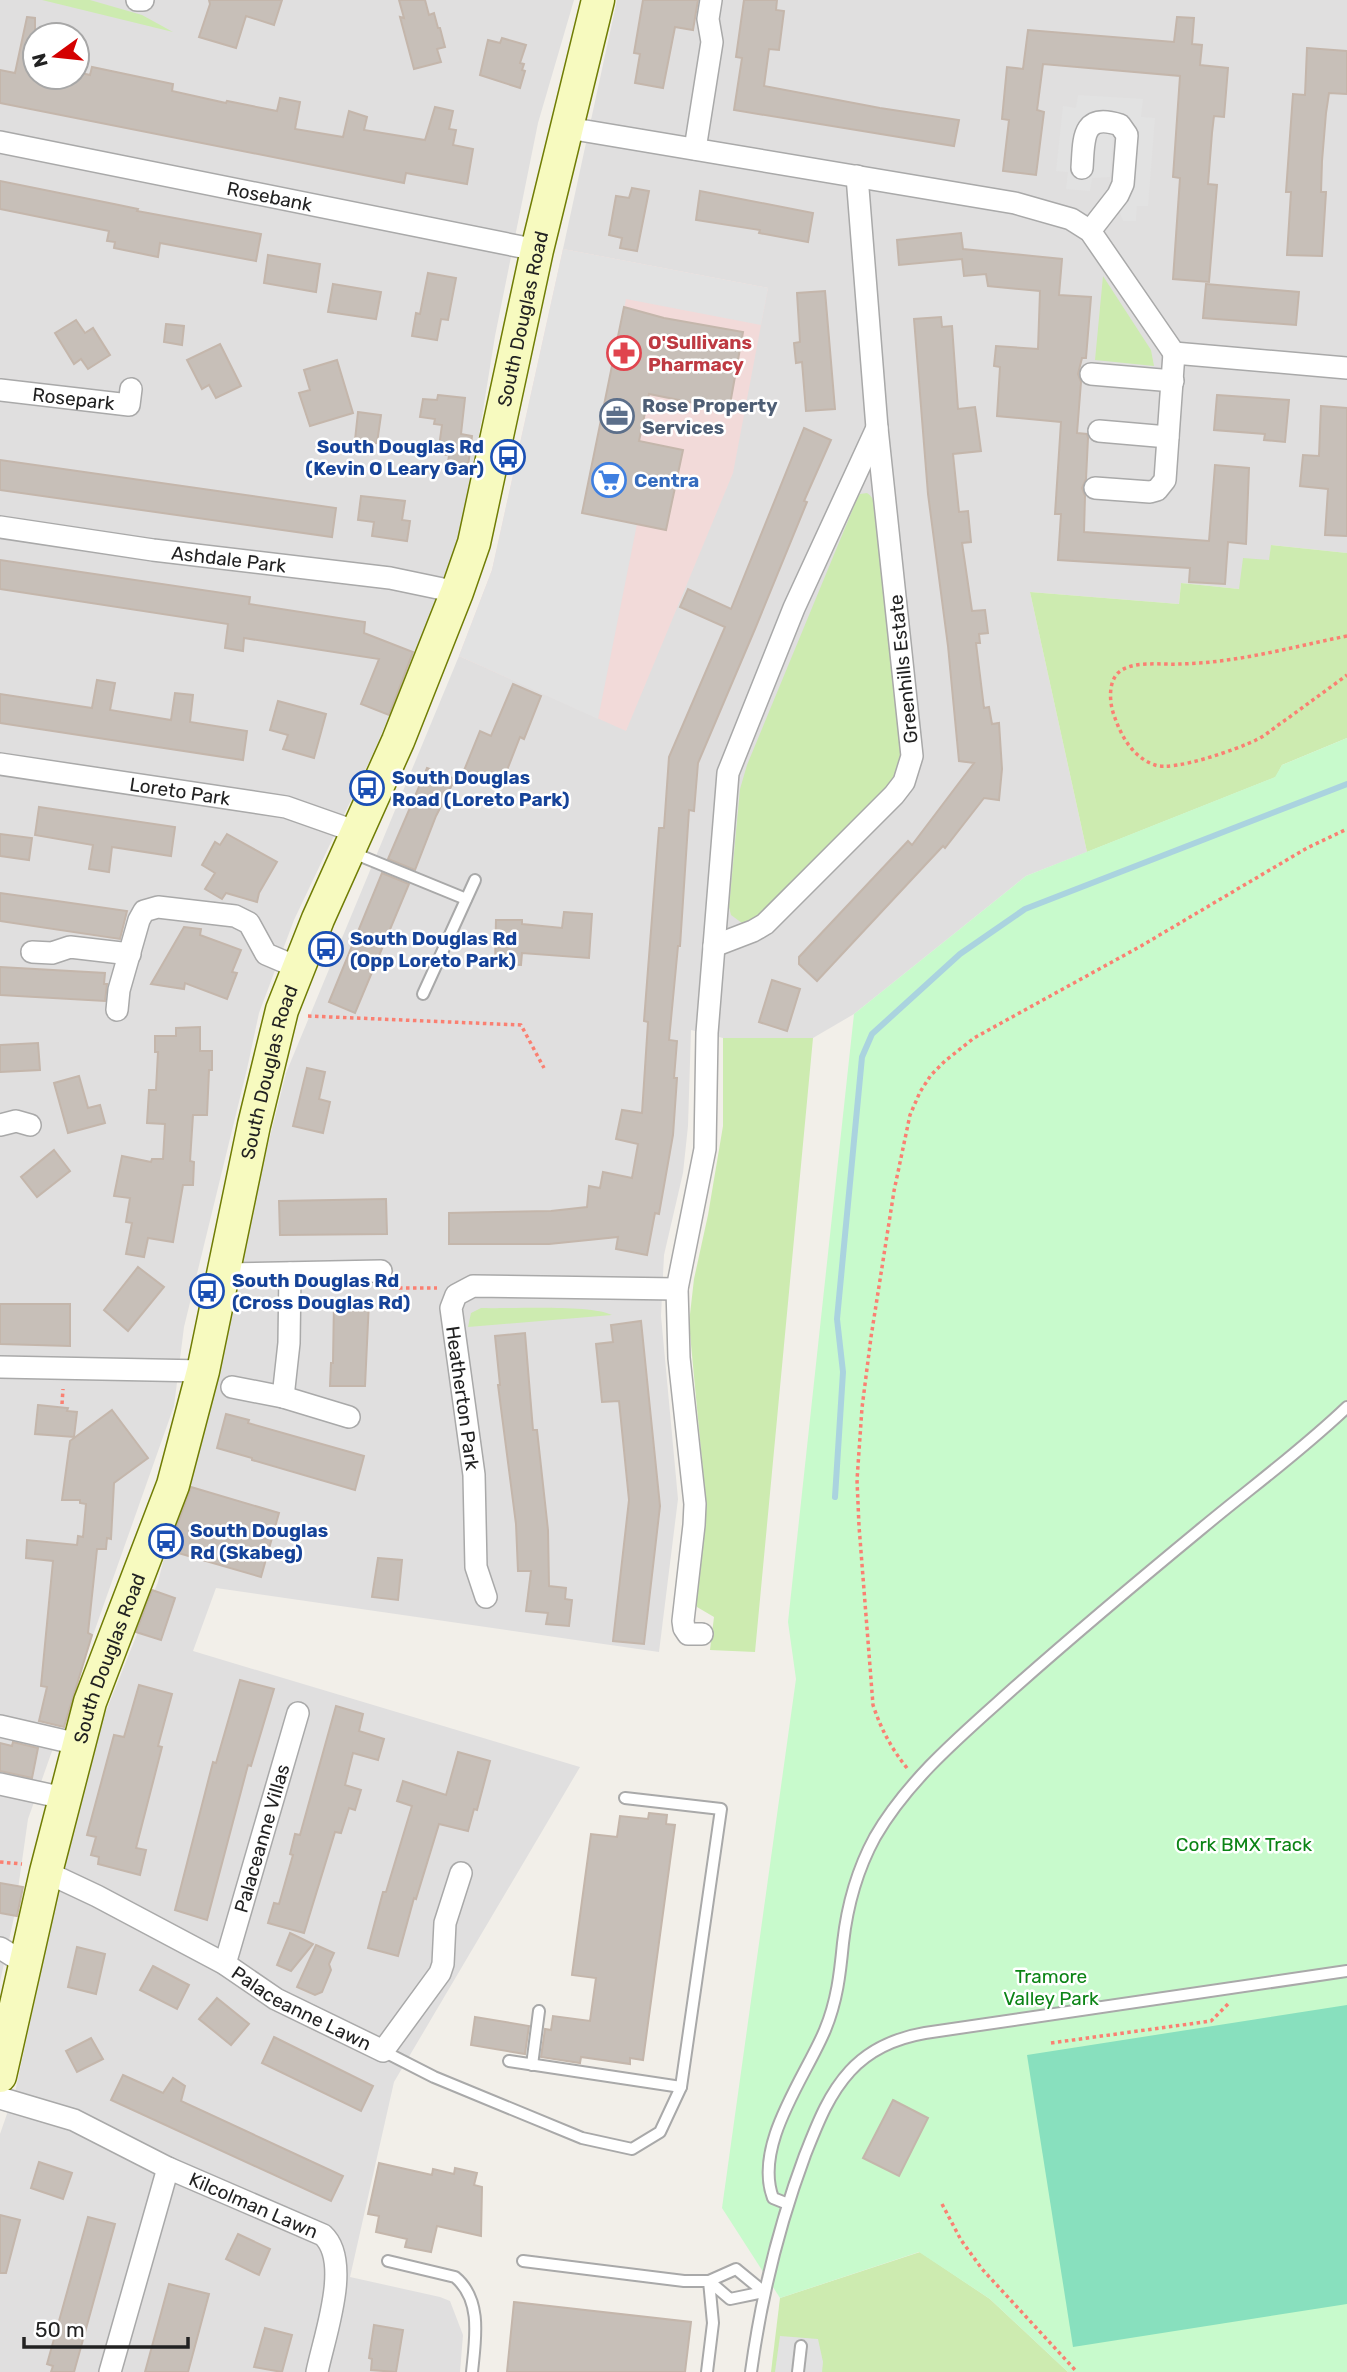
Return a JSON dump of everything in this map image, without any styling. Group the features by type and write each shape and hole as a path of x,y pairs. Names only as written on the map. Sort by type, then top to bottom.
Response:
{"main road":[{"name":"South Douglas Road","path":"0,2076 13,1956 38,1869 64,1798 103,1664 173,1485 203,1371 254,1125 282,1010 352,841 398,741 474,543 537,250 598,0"}],"street":[{"path":"137,0 143,0"},
{"path":"695,149 712,42 708,19 711,0"},
{"path":"1082,168 1084,135 1087,128 1099,121 1120,125 1127,135 1123,184 1118,195 1090,231"},
{"path":"568,128 1015,203 1071,219 1090,231 1174,353 1165,481 1157,490 1150,492 1095,488"},
{"name":"Rosebank","path":"0,142 537,250"},
{"name":"Greenhills Estate","path":"714,946 765,924 894,795 904,782 912,756 877,428 857,176"},
{"path":"1174,353 1347,368"},
{"path":"1091,374 1172,381"},
{"name":"Rosepark","path":"0,390 129,405 131,389"},
{"name":"Greenhills Estate","path":"677,1289 705,1149 707,1033 727,773 794,608 877,428"},
{"path":"1099,431 1168,437"},
{"name":"Ashdale Park","path":"0,527 153,550 390,578 457,592"},
{"name":"Loreto Park","path":"0,764 286,807 352,841"},
{"path":"117,1010 118,990 144,911 158,907 235,916 249,923 266,954 299,968"},
{"path":"32,952 52,953 70,947 130,954"},
{"path":"284,1397 289,1343 290,1273"},
{"path":"224,1274 290,1273 387,1280"},
{"name":"Heatherton Park","path":"486,1597 476,1567 474,1475 451,1308 456,1295 473,1286 677,1289"},
{"path":"677,1289 680,1358 695,1504 683,1621 688,1634 702,1634"},
{"path":"0,1367 203,1371"},
{"path":"232,1387 284,1397 349,1417"},
{"name":"Palaceanne Villas","path":"225,1964 298,1713"},
{"path":"0,1726 78,1744"},
{"path":"0,1784 64,1798"},
{"name":"Palaceanne Lawn","path":"38,1869 97,1896 225,1964 276,1999 383,2051 440,1973 446,1923 461,1873"},
{"name":"Kilcolman Lawn","path":"0,2098 74,2120 168,2168 323,2235 329,2240 336,2261 337,2280 317,2372"},
{"name":"Kilcolman Lawn","path":"110,2372 168,2168"}],"lane":[{"path":"352,841 466,899"},
{"path":"423,993 475,880"},
{"path":"788,2204 773,2198 769,2188 769,2171 776,2136 787,2102 835,2007 848,1914 864,1860 895,1807 953,1744 1067,1641 1347,1407"},
{"path":"383,2051 434,2077 582,2138 632,2149 660,2133 681,2087 721,1809 625,1798"},
{"path":"751,2372 764,2292 788,2204 813,2136 837,2087 863,2059 891,2042 913,2035 1347,1971"},
{"path":"532,2065 540,2011"},
{"path":"509,2061 681,2087"},
{"path":"388,2261 456,2277 463,2284 474,2309 472,2372"},
{"path":"523,2261 684,2281 709,2281 736,2269 764,2292"},
{"path":"709,2281 730,2300 764,2292"},
{"path":"707,2372 713,2323 709,2281"},
{"path":"798,2372 801,2346"}],"path":[{"path":"1347,636 1207,663 1130,666 1118,673 1112,682 1110,696 1119,730 1130,748 1143,760 1157,766 1172,766 1257,740 1347,675"},
{"path":"917,1781 887,1739 873,1704 857,1480 862,1408 894,1191 910,1115 920,1092 945,1061 974,1038 1141,946 1307,848 1347,829"},
{"path":"282,1010 318,1018 521,1025 544,1068"},
{"path":"387,1280 440,1287"},
{"path":"0,1862 38,1869"},
{"path":"1051,2043 1211,2021 1230,2003"},
{"path":"942,2204 961,2240 982,2269 1077,2372"}],"shaded area":[{"path":"0,0 574,0 538,123 495,336 460,553 371,758 294,920 259,1013 184,1327 174,1406 28,1819 14,1917 0,1982"},
{"path":"617,0 1347,0 1347,553 1271,545 1270,561 1239,589 1181,583 1179,604 1030,592 1087,852 1026,876 854,1014 813,1038 723,1038 691,1030 688,1126 683,1173 664,1255 661,1316 678,1499 659,1652 216,1588 193,1651 580,1767 394,2082 350,2277 450,2301 463,2335 460,2372 0,2372 0,2134 16,2088 86,1761 158,1582 286,1073 459,656 626,730 768,288 563,249"},
{"path":"1078,95 1143,99 1141,117 1155,118 1148,206 1137,206 1136,221 1123,221 1111,191 1114,188 1120,137 1113,138 1110,177 1092,178 1090,191 1066,189 1068,172 1056,171 1063,106 1076,108"},
{"path":"563,249 768,288 733,473 626,731 459,656 492,570"},
{"path":"563,249 768,288 761,325 626,299 582,512 637,524 598,719 459,656 492,570"},
{"path":"780,2336 818,2339 823,2362 822,2372 775,2372"}],"green space":[{"path":"42,0 90,0 142,15 173,32"},
{"path":"1103,276 1151,350 1154,366 1095,360"},
{"path":"867,493 875,504 877,513 901,757 891,786 755,920 742,923 731,915 729,907 740,789 747,765 857,499 860,494"},
{"path":"1271,545 1347,553 1347,738 1282,765 1276,777 1087,852 1030,592 1179,604 1181,583 1239,589 1243,558 1269,560"},
{"name":"Tramore Valley Park","path":"1347,738 1347,2372 1068,2372 990,2299 919,2252 780,2298 722,2208 796,1679 788,1622 854,1014 1026,876 1275,777 1282,765"},
{"path":"723,1038 813,1038 755,1652 710,1650 714,1617 697,1607 694,1598 705,1493 689,1323 694,1279 723,1126"},
{"path":"481,1308 569,1308 612,1315 468,1327 471,1313"},
{"path":"1347,2005 1347,2304 1073,2347 1027,2055"},
{"path":"920,2252 990,2299 1068,2372 771,2372 780,2298"}],"building":[{"path":"209,0 282,0 274,25 246,16 236,48 199,37"},
{"path":"399,0 425,0 429,15 434,13 445,47 437,49 441,62 414,69 400,17 404,18"},
{"path":"643,0 698,0 693,30 675,27 663,88 635,83 640,54 634,53"},
{"path":"744,0 777,0 776,10 784,11 779,50 769,49 764,86 959,120 954,146 734,110 742,58 736,57"},
{"path":"1177,17 1194,18 1192,44 1202,45 1200,65 1228,68 1224,117 1214,116 1212,133 1208,184 1217,185 1209,282 1173,279 1180,178 1173,177 1180,76 1043,64 1037,110 1044,112 1036,175 1003,171 1009,120 1002,119 1007,67 1023,69 1028,30 1174,42"},
{"path":"502,38 526,45 520,63 524,64 522,70 525,71 520,88 480,75 488,40 500,43"},
{"path":"21,45 21,91 91,91 92,67 173,84 172,91 226,103 227,101 277,111 280,98 300,102 295,129 343,137 349,111 367,117 364,130 425,140 435,107 453,111 449,129 456,130 453,145 473,149 467,184 406,173 404,183 0,103 0,70 15,73"},
{"path":"1307,48 1347,51 1347,94 1329,93 1326,113 1321,192 1326,192 1322,256 1287,255 1291,192 1286,192 1293,94 1305,95"},
{"path":"0,181 138,209 137,211 261,234 256,261 160,243 158,257 114,248 115,242 107,241 109,231 0,209"},
{"path":"632,188 649,191 637,251 620,248 622,238 609,235 616,196 629,198"},
{"path":"700,191 813,213 808,242 759,233 760,230 696,220"},
{"path":"961,233 963,249 1062,259 1059,295 1091,297 1086,358 1082,358 1078,374 1081,382 1077,433 1087,434 1088,438 1086,479 1082,488 1085,496 1084,532 1209,541 1215,465 1249,468 1246,544 1228,542 1225,584 1189,582 1190,568 1058,560 1061,514 1055,514 1061,422 997,416 1000,367 994,366 996,346 1038,349 1040,291 988,286 986,274 964,276 962,259 899,265 897,240"},
{"path":"268,255 320,264 316,292 264,283"},
{"path":"428,273 456,278 448,320 441,319 437,340 412,336 416,313 420,314"},
{"path":"333,284 381,292 376,319 328,312"},
{"path":"1206,284 1299,292 1296,325 1203,318"},
{"path":"825,291 835,409 806,411 802,362 796,363 794,343 800,342 797,293"},
{"path":"624,307 664,318 743,332 729,410 649,394 639,441 683,450 666,530 582,513"},
{"path":"941,317 942,327 952,326 958,409 975,407 981,451 953,454 959,512 968,511 971,542 962,543 972,611 985,610 988,633 979,634 980,643 976,643 984,708 989,707 992,724 999,723 1002,769 999,800 984,798 945,848 943,846 817,981 799,964 799,957 908,841 912,845 974,763 959,761 948,646 928,494 914,319"},
{"path":"76,320 85,333 93,328 110,355 88,369 81,359 74,364 55,333"},
{"path":"166,324 184,326 182,345 164,342"},
{"path":"220,344 241,386 216,398 209,385 202,389 187,360"},
{"path":"337,360 353,413 310,426 299,393 310,390 304,370"},
{"path":"438,395 465,398 461,434 472,436 468,466 448,463 449,455 438,454 442,425 434,424 435,419 420,417 423,399 437,400"},
{"path":"1217,395 1289,400 1285,442 1264,440 1265,434 1214,430"},
{"path":"1321,406 1347,408 1347,536 1325,535 1328,489 1300,486 1303,455 1319,456"},
{"path":"358,412 381,415 377,443 355,440"},
{"path":"804,428 831,440 698,763 694,811 689,810 680,946 669,1040 677,1041 673,1135 659,1214 655,1213 647,1255 616,1249 618,1237 549,1244 449,1244 449,1213 551,1211 587,1207 589,1186 600,1188 603,1172 632,1178 638,1144 616,1139 622,1110 642,1113 648,1022 644,1021 659,828 664,828 669,757 725,627 680,607 688,589 731,609"},
{"path":"0,460 336,508 332,537 0,490"},
{"path":"361,496 405,501 402,520 410,521 407,541 372,536 374,522 358,520"},
{"path":"0,560 250,597 249,604 365,622 364,633 413,652 389,715 361,704 379,659 244,638 243,651 225,648 228,624 0,589"},
{"path":"97,680 115,683 110,710 171,720 175,693 193,695 190,722 247,731 243,760 0,723 0,694 92,708"},
{"path":"513,684 541,696 524,739 520,737 500,788 463,773 480,731 491,736"},
{"path":"278,701 326,714 314,758 283,749 288,735 270,730"},
{"path":"427,768 455,779 436,816 415,870 388,859"},
{"path":"39,807 175,827 171,856 112,847 109,872 89,869 93,845 35,835"},
{"path":"0,834 32,838 29,860 0,856"},
{"path":"227,834 277,862 259,893 257,902 226,893 222,899 205,889 215,873 202,865 215,842 220,845"},
{"path":"382,873 409,884 355,1013 329,1002"},
{"path":"0,893 127,911 120,939 0,921"},
{"path":"564,912 592,914 589,958 522,953 521,965 495,964 496,920 522,920 522,924 562,928"},
{"path":"184,927 201,929 200,935 241,950 232,972 237,973 227,999 185,983 184,989 151,984"},
{"path":"0,967 105,973 105,1001 0,995"},
{"path":"772,980 800,989 787,1031 759,1022"},
{"path":"200,1027 200,1051 212,1051 212,1070 209,1070 207,1115 193,1115 190,1161 194,1162 193,1185 183,1185 173,1242 148,1238 144,1257 126,1254 132,1223 126,1222 130,1198 114,1196 122,1156 151,1162 152,1159 163,1159 165,1124 147,1123 149,1090 156,1090 158,1052 155,1052 155,1036 176,1036 176,1028"},
{"path":"38,1043 40,1070 0,1072 0,1045"},
{"path":"307,1068 325,1072 319,1099 330,1102 323,1133 293,1126"},
{"path":"79,1076 88,1108 100,1105 105,1123 68,1133 54,1083"},
{"path":"54,1150 70,1171 37,1197 21,1177"},
{"path":"386,1199 387,1234 280,1235 279,1201"},
{"path":"138,1267 164,1287 128,1331 104,1310"},
{"path":"334,1300 369,1301 365,1386 330,1386"},
{"path":"0,1304 70,1304 70,1346 0,1344"},
{"path":"641,1321 660,1506 644,1644 613,1641 629,1500 619,1401 602,1402 596,1344 613,1342 611,1325"},
{"path":"525,1333 533,1430 537,1430 548,1530 549,1586 566,1588 565,1599 572,1600 569,1626 546,1624 548,1613 526,1611 531,1571 518,1571 516,1524 498,1385 495,1336"},
{"path":"38,1405 68,1408 67,1411 77,1412 74,1437 35,1434"},
{"path":"112,1410 148,1458 114,1483 111,1539 107,1538 106,1549 97,1549 88,1633 92,1635 64,1727 39,1721 47,1687 41,1686 53,1561 26,1558 27,1540 77,1545 78,1536 83,1537 86,1504 80,1503 80,1500 62,1500 70,1441"},
{"path":"226,1414 249,1420 248,1423 364,1456 355,1490 217,1448"},
{"path":"191,1487 279,1513 261,1577 168,1550"},
{"path":"378,1558 402,1560 398,1600 372,1597"},
{"path":"152,1590 175,1598 161,1640 136,1632"},
{"path":"240,1680 274,1689 251,1766 248,1765 207,1920 175,1910 213,1762 216,1763"},
{"path":"139,1685 172,1694 158,1746 162,1747 136,1848 146,1850 140,1875 98,1864 99,1857 91,1855 96,1837 87,1835 114,1735 124,1737"},
{"path":"336,1706 363,1714 359,1731 384,1739 378,1760 353,1753 345,1785 361,1790 355,1810 349,1808 341,1833 335,1832 304,1933 268,1923 274,1903 279,1904 293,1855 290,1854 295,1834 300,1835"},
{"path":"13,1742 38,1748 32,1778 0,1771 0,1743 12,1746"},
{"path":"458,1752 490,1761 477,1810 474,1809 468,1831 439,1824 398,1956 368,1948 383,1892 386,1892 412,1806 397,1801 403,1781 446,1795"},
{"path":"649,1813 667,1815 666,1824 675,1825 643,2060 630,2058 630,2064 581,2057 580,2063 541,2057 545,2029 551,2030 553,2016 590,2021 596,1978 572,1975 591,1834 617,1837 620,1816 648,1819"},
{"path":"0,1883 23,1887 17,1916 0,1913"},
{"path":"290,1933 313,1944 291,1971 277,1965"},
{"path":"316,1945 334,1953 329,1964 331,1970 322,1992 315,1995 297,1987"},
{"path":"77,1947 105,1954 96,1994 68,1987"},
{"path":"153,1966 189,1985 177,2009 140,1990"},
{"path":"217,1998 249,2024 231,2045 199,2019"},
{"path":"475,2017 529,2026 525,2054 471,2045"},
{"path":"274,2037 373,2086 361,2111 262,2063"},
{"path":"91,2038 103,2059 77,2072 66,2051"},
{"path":"123,2075 163,2093 173,2078 185,2086 181,2101 343,2176 331,2201 111,2100"},
{"path":"893,2100 928,2118 899,2176 863,2158"},
{"path":"39,2162 72,2173 63,2199 31,2188"},
{"path":"379,2163 432,2175 433,2169 454,2174 455,2168 477,2173 474,2185 482,2187 481,2236 437,2226 431,2252 405,2247 407,2239 376,2232 379,2216 368,2214"},
{"path":"0,2215 20,2220 6,2273 0,2273"},
{"path":"88,2217 115,2224 74,2372 51,2372 53,2366 47,2364"},
{"path":"238,2234 270,2249 259,2275 226,2259"},
{"path":"169,2284 209,2294 188,2372 145,2372"},
{"path":"514,2302 691,2322 685,2372 507,2372"},
{"path":"374,2325 403,2330 396,2372 371,2370 372,2359 369,2358"},
{"path":"265,2328 292,2335 282,2372 254,2367"}],"waterway":[{"path":"835,1497 843,1372 837,1319 862,1057 872,1034 960,954 1025,909 1347,784"}],"place":[{"name":"O'Sullivans Pharmacy","path":"624,353"},
{"name":"Rose Property Services","path":"617,416"},
{"name":"South Douglas Rd (Kevin O Leary Gar)","path":"508,457"},
{"name":"Centra","path":"609,480"},
{"name":"South Douglas Road (Loreto Park)","path":"367,788"},
{"name":"South Douglas Rd (Opp Loreto Park)","path":"326,949"},
{"name":"South Douglas Rd (Cross Douglas Rd)","path":"207,1291"},
{"name":"South Douglas Rd (Skabeg)","path":"166,1541"}],"park label":[{"name":"Cork BMX Track","path":"1244,1844"}]}
